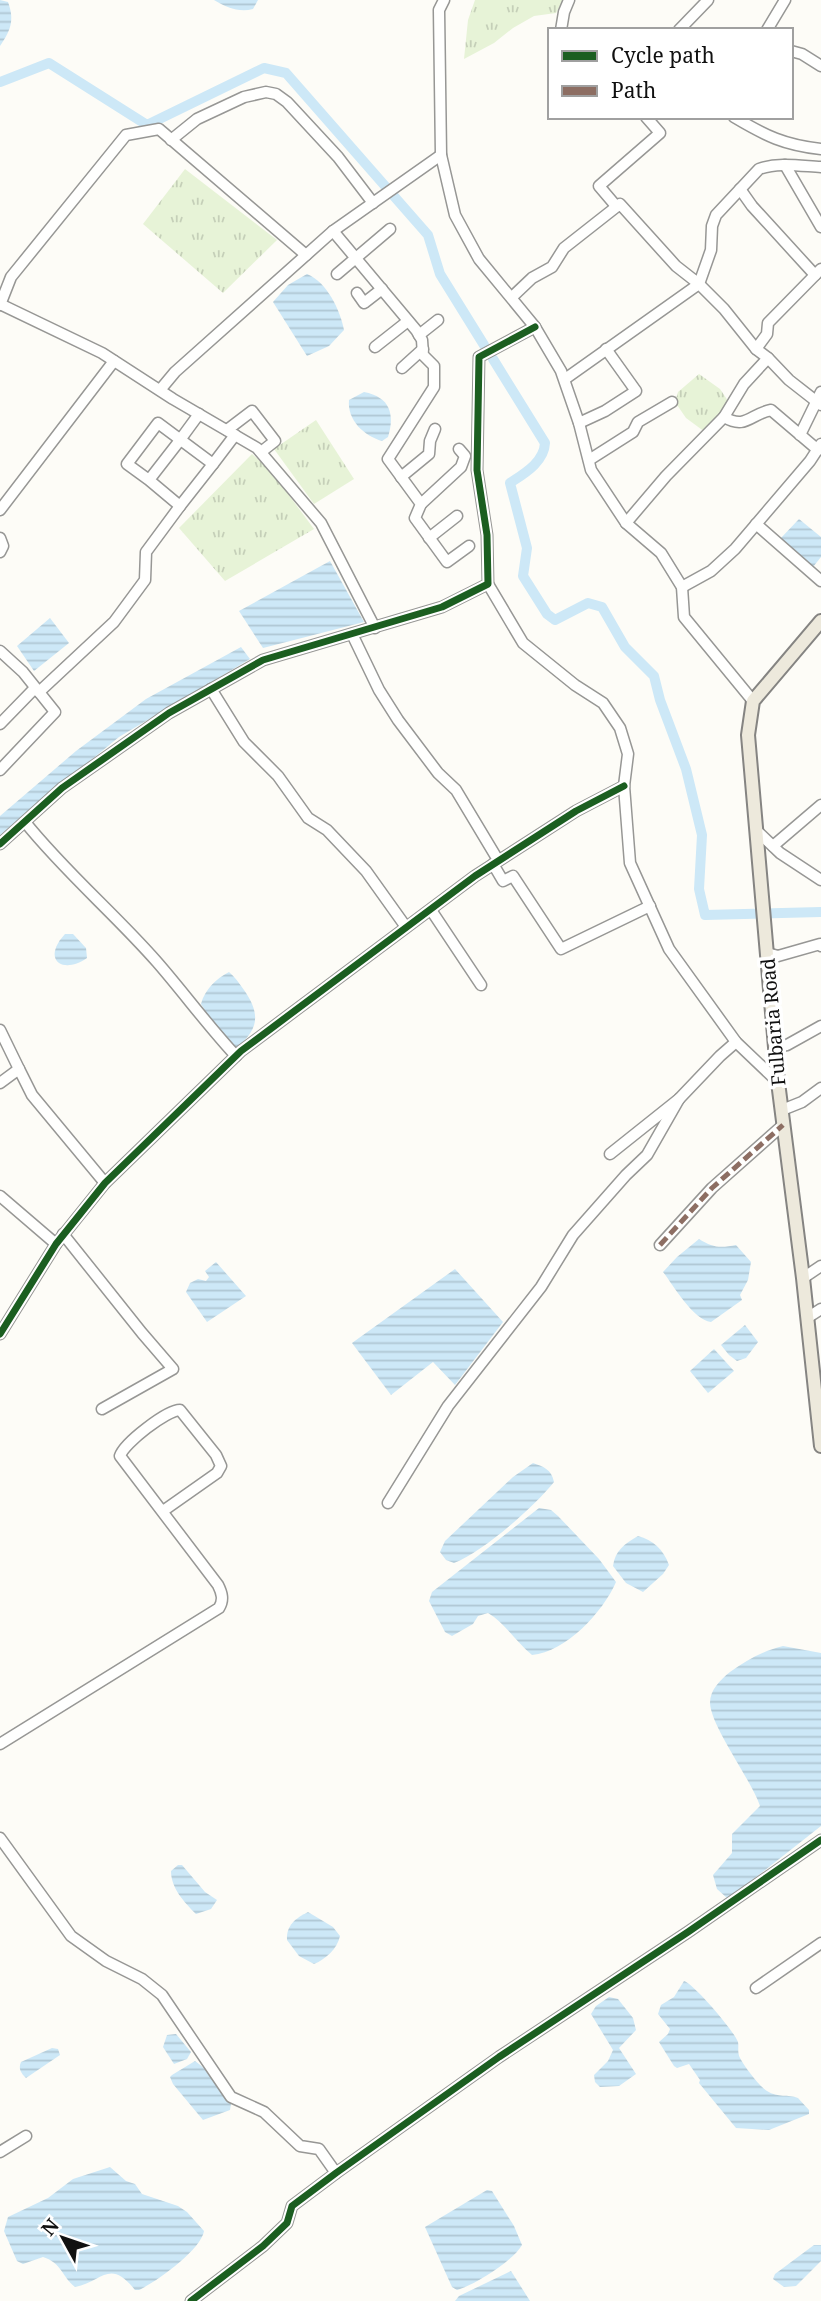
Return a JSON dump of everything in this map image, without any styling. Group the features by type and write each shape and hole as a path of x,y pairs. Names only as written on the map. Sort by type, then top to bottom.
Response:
{"main road":[{"path":"753,701 821,621"},
{"name":"Fulbaria Road","path":"753,701 748,735 778,1082 821,1438"}],"street":[{"path":"444,0 439,10 441,155 455,215 479,259 535,327 565,379 591,470 626,523 661,553 682,587 684,617 753,701"},
{"path":"561,28 569,0"},
{"path":"680,28 708,0"},
{"path":"767,28 785,0"},
{"path":"793,52 821,66"},
{"path":"171,140 197,119 244,97 266,92 276,94 287,102 338,157 373,203"},
{"path":"616,206 599,186 660,133 648,119"},
{"path":"737,119 771,139 821,149"},
{"path":"306,255 159,129 126,135 11,277 0,305 114,361 261,452 321,523 374,628"},
{"path":"160,390 174,372 333,231 441,155"},
{"path":"565,379 699,284 711,250 712,226 716,215 759,169 785,165 821,167"},
{"path":"785,165 821,227"},
{"path":"740,189 752,206 818,272 768,323 768,334 756,349"},
{"path":"512,297 532,278 552,267 564,248 621,204 676,266 724,309 756,349 789,380 820,400 800,435"},
{"path":"337,274 390,229"},
{"path":"333,231 419,335 424,349 423,355 434,366 434,387 388,459 421,504"},
{"path":"357,293 365,303 382,289"},
{"path":"419,335 438,320"},
{"path":"375,347 408,321"},
{"path":"535,327 479,357 477,470 487,535 488,584 523,643 575,685 603,703 620,728 628,754 624,786 630,863 669,949 736,1042 778,1082"},
{"path":"402,369 424,349"},
{"path":"579,423 605,411 636,391 606,349"},
{"path":"626,523 666,476 724,417 744,384 768,358"},
{"path":"0,510 114,361"},
{"path":"589,460 633,432 638,422 672,402"},
{"path":"682,587 711,571 735,549 819,447 771,410 734,424 724,417"},
{"path":"0,724 114,622 145,580 146,552 214,464 231,433 252,411 275,441 261,452"},
{"path":"149,480 199,414"},
{"path":"180,506 127,464 158,423 214,464"},
{"path":"401,477 429,454 435,429"},
{"path":"459,449 465,456 461,467 421,504 415,518 447,562 469,546"},
{"path":"429,538 457,516"},
{"path":"756,524 821,581"},
{"path":"0,538 4,546 0,552"},
{"path":"0,845 62,788 83,773 169,713 263,660 442,607 488,584"},
{"path":"352,634 379,690 398,720 438,773 456,790 503,881 513,876 561,949 650,906"},
{"path":"0,651 23,672 55,712 0,770"},
{"path":"211,689 244,742 278,776 308,818 327,830 366,871 406,927"},
{"path":"0,1334 55,1244 105,1183 236,1056 495,862 576,811 624,786"},
{"path":"773,846 821,805"},
{"path":"25,822 157,962 236,1056"},
{"path":"756,830 773,846 821,880"},
{"path":"431,910 481,985"},
{"path":"767,953 779,956 820,944 821,946"},
{"path":"775,1047 787,1045 821,1026"},
{"path":"0,1030 32,1096 105,1183"},
{"path":"610,1154 679,1099 736,1042"},
{"path":"0,1083 19,1069"},
{"path":"782,1111 802,1102 821,1088"},
{"path":"388,1503 448,1406 541,1287 573,1235 647,1155 679,1099"},
{"path":"660,1245 712,1188 783,1125"},
{"path":"0,1196 55,1244"},
{"path":"64,1234 173,1368 102,1409"},
{"path":"803,1278 821,1266"},
{"path":"807,1318 821,1309"},
{"path":"0,1744 219,1608 222,1593 218,1585 120,1456 124,1447 172,1410 180,1410 216,1455 221,1466 216,1473 163,1511"},
{"path":"0,1838 71,1936 106,1961 142,1979 162,1995 231,2097 264,2112 300,2146 319,2149 336,2173"},
{"path":"191,2301 263,2246 287,2224 292,2206 336,2173 499,2057 821,1840"},
{"path":"756,1988 821,1943"},
{"path":"0,2152 26,2136"}],"green space":[{"path":"475,0 563,0 556,13 534,16 464,59 468,20"},
{"path":"185,169 277,240 223,293 143,224"},
{"path":"699,374 720,389 728,401 705,432 686,418 675,402 678,392"},
{"path":"316,420 354,479 314,504 274,449"},
{"path":"252,454 271,471 314,529 225,581 179,528"}],"water":[{"path":"0,0 8,2 11,20 0,46"},
{"path":"214,0 258,0 253,9 238,10"},
{"path":"307,274 321,283 332,298 344,330 329,346 307,356 273,302 288,285"},
{"path":"364,392 380,398 388,408 390,429 388,437 382,441 363,431 351,414 349,400"},
{"path":"799,519 821,537 821,557 813,567 780,539"},
{"path":"330,561 364,622 263,648 239,611"},
{"path":"50,618 69,643 34,671 17,646"},
{"path":"241,647 250,659 119,737 0,835 0,816 76,751 146,699"},
{"path":"65,934 73,934 86,948 87,958 70,965 58,962 55,951"},
{"path":"229,972 249,998 255,1013 250,1034 236,1048 214,1025 201,1004 212,985"},
{"path":"699,1239 717,1246 736,1245 751,1262 748,1280 740,1295 742,1300 711,1322 704,1320 691,1309 663,1272"},
{"path":"216,1262 246,1296 207,1322 186,1292 190,1283 198,1279 206,1281 209,1277 205,1271"},
{"path":"455,1269 503,1322 455,1385 433,1362 391,1395 352,1343"},
{"path":"745,1325 758,1342 746,1358 737,1361 721,1345"},
{"path":"714,1349 734,1371 708,1393 690,1371"},
{"path":"533,1463 546,1469 554,1482 521,1516 479,1549 454,1563 446,1560 440,1552 445,1541 513,1477"},
{"path":"539,1508 551,1510 558,1516 599,1559 616,1582 602,1606 582,1629 558,1647 532,1655 488,1613 478,1616 473,1624 452,1636 445,1632 429,1601 432,1592"},
{"path":"638,1536 657,1546 669,1565 643,1592 626,1583 613,1566 621,1548"},
{"path":"783,1646 821,1653 821,1826 727,1898 717,1889 713,1875 732,1853 732,1834 760,1806 717,1725 710,1698 716,1686 730,1672 755,1656"},
{"path":"182,1865 205,1892 217,1900 211,1909 196,1914 183,1900 176,1889 171,1871"},
{"path":"308,1912 333,1927 340,1936 330,1953 314,1964 299,1956 287,1940 288,1930 293,1923"},
{"path":"684,1981 729,2028 738,2042 740,2058 760,2085 771,2093 798,2098 809,2110 809,2114 769,2130 736,2128 699,2083 700,2080 689,2064 677,2068 674,2066 659,2042 670,2029 658,2014 661,2005 674,1997"},
{"path":"609,1997 618,1999 633,2018 636,2030 619,2048 636,2074 619,2086 600,2087 595,2082 594,2075 608,2061 613,2050 591,2014 596,2006"},
{"path":"176,2034 191,2052 187,2059 174,2064 163,2047 167,2035"},
{"path":"52,2048 58,2049 60,2055 26,2078 20,2071 21,2062"},
{"path":"195,2061 210,2075 231,2104 230,2110 203,2120 173,2084 170,2077"},
{"path":"110,2167 126,2181 135,2184 142,2194 178,2206 187,2212 204,2231 187,2256 139,2290 135,2290 126,2280 112,2273 75,2287 58,2266 43,2257 23,2264 17,2261 4,2231 8,2217 48,2198 73,2179"},
{"path":"487,2190 492,2191 514,2226 522,2245 493,2272 457,2290 452,2287 425,2227"},
{"path":"814,2245 821,2245 821,2261 796,2286 784,2287 773,2279 775,2274"},
{"path":"511,2271 530,2301 455,2301 459,2296"}],"waterway":[{"path":"0,82 49,63 147,125 264,68 286,73 428,235 440,274 484,345"},
{"path":"493,359 545,443 537,461 510,483 527,548 523,576 547,614 555,620 588,603 602,607 625,647 654,676 660,700 686,769 702,835 699,889 705,915 821,912"}],"marked path":[{"path":"660,1245 712,1188 783,1125"}],"cycle path":[{"path":"0,844 62,788 169,713 263,660 442,607 488,584 487,535 477,470 479,357 535,327"},
{"path":"0,1334 56,1244 105,1183 241,1051 475,876 576,811 624,786"},
{"path":"191,2301 263,2246 287,2223 292,2206 336,2173 499,2057 821,1840"}]}
